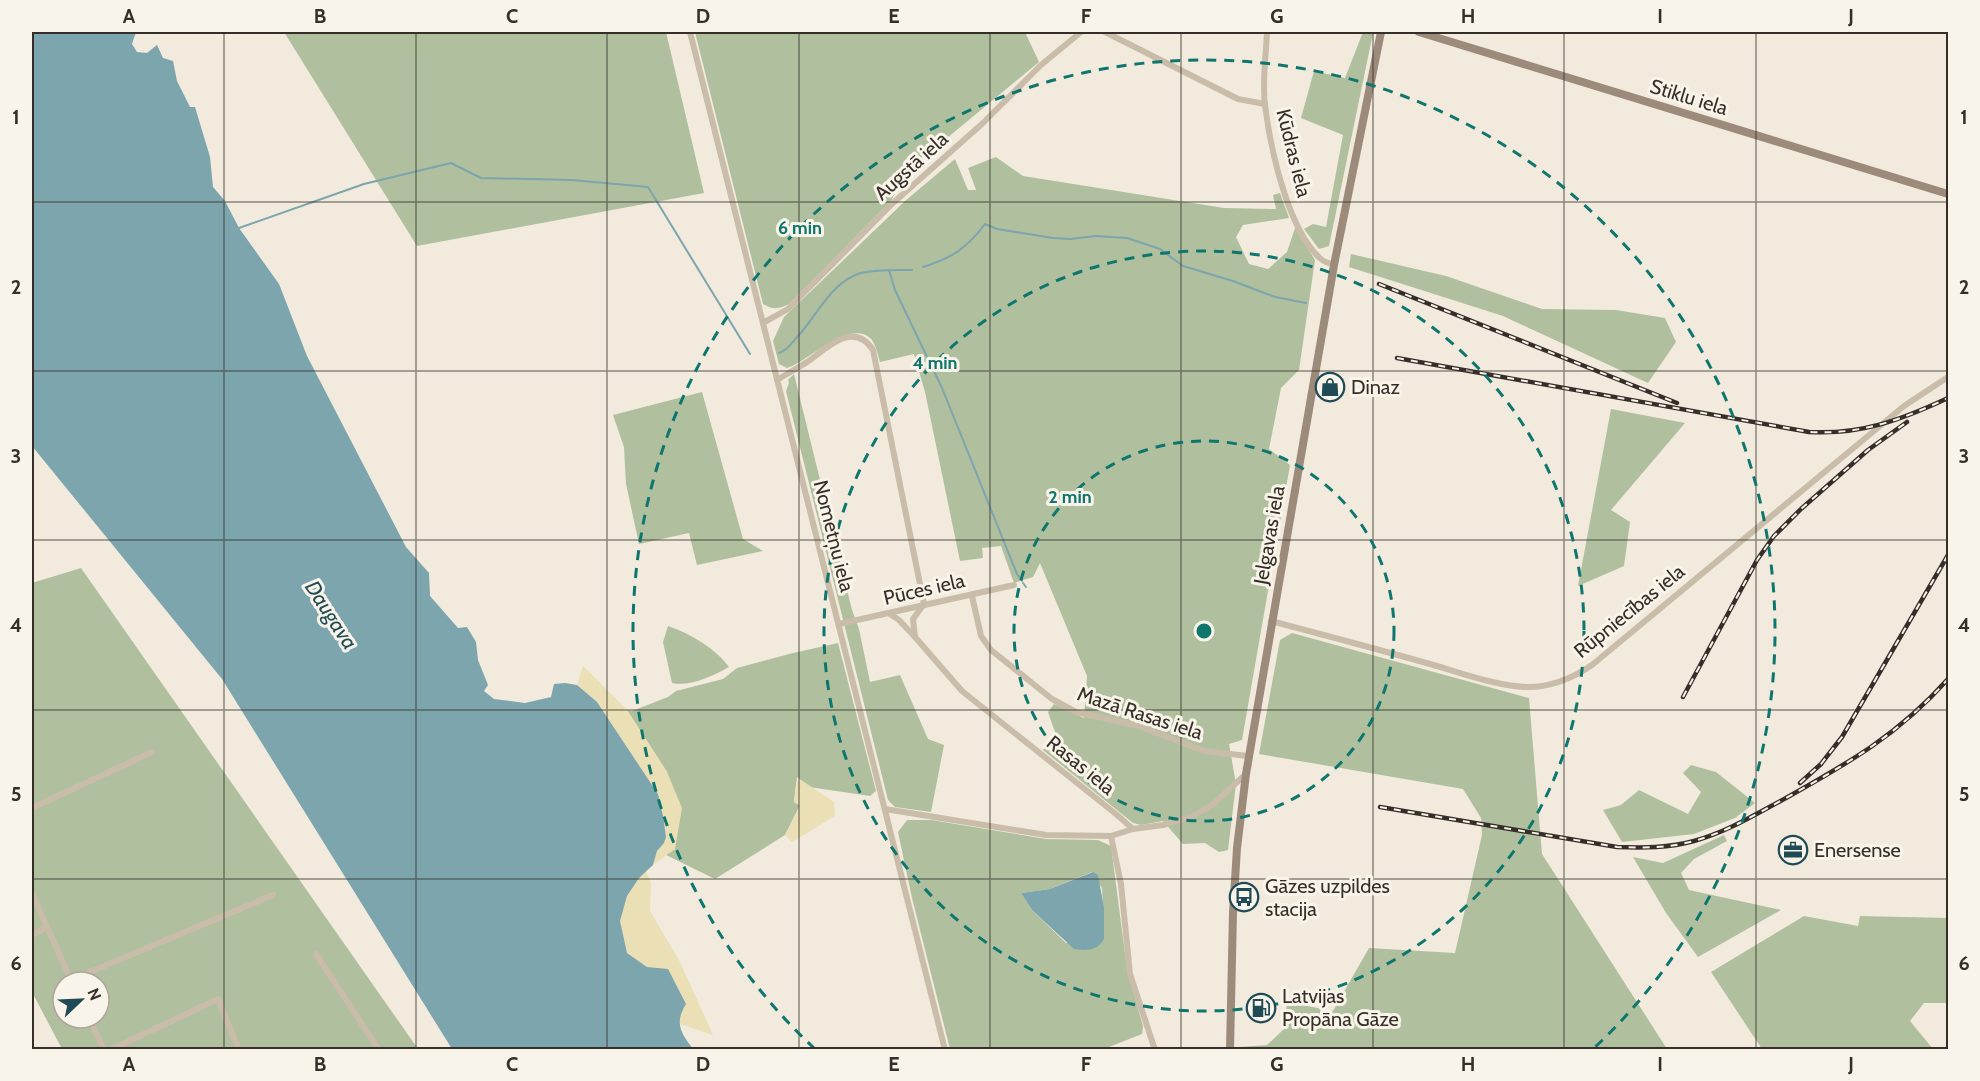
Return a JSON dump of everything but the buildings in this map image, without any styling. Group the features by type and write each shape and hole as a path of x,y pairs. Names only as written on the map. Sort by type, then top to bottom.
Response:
{"street":[{"name":"Nometņu iela","path":"690,32 945,1050"},
{"name":"Augstā iela","path":"763,323 788,309 893,204 983,123 1041,65 1082,32"},
{"path":"1105,32 1238,99 1265,104"},
{"name":"Kūdras iela","path":"1268,32 1265,104 1276,163 1299,228 1322,261 1334,265"},
{"name":"Jelgavas iela","path":"1230,1050 1232,935 1237,854 1248,756 1334,265 1381,32"},
{"name":"Stiklu iela","path":"1419,32 1948,194"},
{"path":"777,380 810,360 825,347 844,338 857,336 866,339 873,350 924,604 913,619 915,637"},
{"name":"Rūpniecības iela","path":"1271,621 1337,637 1500,684 1530,687 1558,682 1592,665 1904,406 1948,377"},
{"name":"Pūces iela","path":"839,624 1014,585"},
{"name":"Mazā Rasas iela","path":"972,596 981,636 991,650 1052,699 1076,712 1139,726 1204,752 1248,756"},
{"name":"Rasas iela","path":"890,614 915,637 962,691 1133,830"},
{"path":"32,808 152,752"},
{"path":"885,809 1046,835 1111,836 1191,817 1212,806 1246,774"},
{"path":"1111,836 1121,884 1130,974 1155,1050"},
{"path":"32,893 67,970"},
{"path":"98,970 273,895"},
{"path":"32,935 47,927"},
{"path":"316,954 379,1050"},
{"path":"110,1050 218,999 239,1050"},
{"path":"95,1030 104,1050"}],"green space":[{"path":"284,32 666,32 704,193 417,246"},
{"path":"695,32 1025,32 1039,62 909,167 891,201 789,304 773,308 763,304"},
{"path":"1363,32 1373,33 1329,246 1319,249 1304,229 1313,224 1326,227 1343,135 1301,118 1314,71 1345,78"},
{"path":"996,157 1023,176 1224,208 1276,209 1273,195 1280,193 1289,218 1243,225 1236,237 1249,264 1268,269 1287,252 1295,228 1315,260 1299,370 1281,388 1269,449 1290,465 1242,740 1229,744 1236,784 1228,850 1219,852 1205,843 1183,844 1163,821 1141,825 1133,823 1043,750 1056,735 1048,712 1054,704 1084,718 1087,676 1040,563 1033,577 1014,583 1001,546 982,548 983,558 960,561 925,392 914,354 880,362 872,340 863,334 853,334 829,343 787,368 779,364 773,341 784,317 905,201 955,159 968,190 976,190 968,168"},
{"path":"1351,254 1446,276 1542,309 1616,310 1665,318 1676,342 1648,383 1503,316 1349,267"},
{"path":"794,374 852,610 859,629 870,682 900,675 928,739 944,745 931,812 895,807 888,800 786,391 788,380"},
{"path":"702,392 743,539 763,551 697,565 689,533 639,544 626,484 624,447 613,415"},
{"path":"1611,409 1685,423 1611,510 1630,522 1624,566 1578,586"},
{"path":"81,568 418,1049 62,1049 52,1030 111,1030 111,970 51,970 51,1028 32,992 32,583"},
{"path":"668,626 702,642 729,667 694,682 672,683 663,642"},
{"path":"1292,633 1529,698 1542,854 1667,1049 1239,1049 1239,1047 1267,1045 1284,1029 1287,1002 1333,1011 1369,948 1455,953 1482,835 1481,818 1463,789 1259,754 1280,640"},
{"path":"838,643 876,791 870,796 809,787 797,777 794,802 800,805 785,835 715,879 666,855 675,849 667,772 627,710 632,711 668,697 676,691 723,679 737,668"},
{"path":"1691,765 1716,772 1755,803 1735,818 1694,834 1622,842 1603,810 1621,805 1639,790 1688,814 1701,792 1683,773"},
{"path":"907,820 931,820 1046,839 1098,840 1111,846 1127,969 1143,1026 1142,1034 1104,1049 950,1049 898,832","holes":["1092,872 1102,888 1104,939 1066,943 1032,910 1021,893 1050,889"]},
{"path":"1724,835 1727,841 1694,859 1681,873 1689,890 1781,910 1698,957 1666,913 1633,857 1663,863"},
{"path":"1804,916 1858,926 1860,916 1948,918 1948,1003 1924,1003 1910,1021 1933,1049 1762,1049 1711,972"}],"sand":[{"path":"583,666 627,710 667,772 682,808 675,849 653,865 657,851 664,843 658,794 597,702 577,685"},
{"path":"801,780 834,802 835,816 792,842 785,835 800,806 794,802 796,783"},
{"path":"646,871 651,883 650,911 680,962 713,1035 680,1024 680,1014 647,967 627,953 620,928 621,913 629,893"}],"water":[{"name":"Daugava","path":"32,32 136,32 132,44 137,52 147,53 157,45 163,58 173,61 177,81 190,107 195,107 210,157 213,187 225,201 239,228 279,284 307,356 406,547 429,573 430,596 458,628 467,627 476,642 478,660 488,685 484,691 494,699 525,703 551,697 554,684 577,685 597,702 658,794 666,837 657,851 653,865 639,878 627,896 620,921 627,953 647,967 668,969 686,1004 680,1017 680,1028 693,1049 452,1049 222,679 32,446"},
{"path":"1093,872 1098,875 1104,908 1104,939 1098,946 1091,949 1074,949 1032,910 1021,893 1050,889"}],"waterway":[{"path":"239,228 364,184 451,163 481,178 572,180 648,187 750,354"},
{"path":"923,267 958,251 972,240 985,224 997,229 1053,238 1096,236 1127,238 1160,249 1183,266 1275,297 1306,303"},
{"path":"889,270 895,290 942,388 1017,574 1022,581"},
{"path":"779,353 785,350 806,327 826,299 851,277 874,271 912,270"},
{"path":"1023,583 1026,587"}],"railway":[{"path":"1379,284 1677,403"},
{"path":"1397,358 1809,432 1846,431 1880,424 1914,413 1948,398"},
{"path":"1683,697 1757,560 1774,536 1868,450 1907,422"},
{"path":"1800,783 1821,764 1842,737 1948,555"},
{"path":"1380,807 1617,847 1656,847 1685,843 1718,833 1741,822 1852,759 1892,732 1948,679"}],"place":[{"name":"Dinaz","path":"1330,387"},
{"name":"Enersense","path":"1793,850"},
{"name":"Gāzes uzpildes stacija","path":"1244,897"},
{"name":"Latvijas Propāna Gāze","path":"1261,1008"}]}
